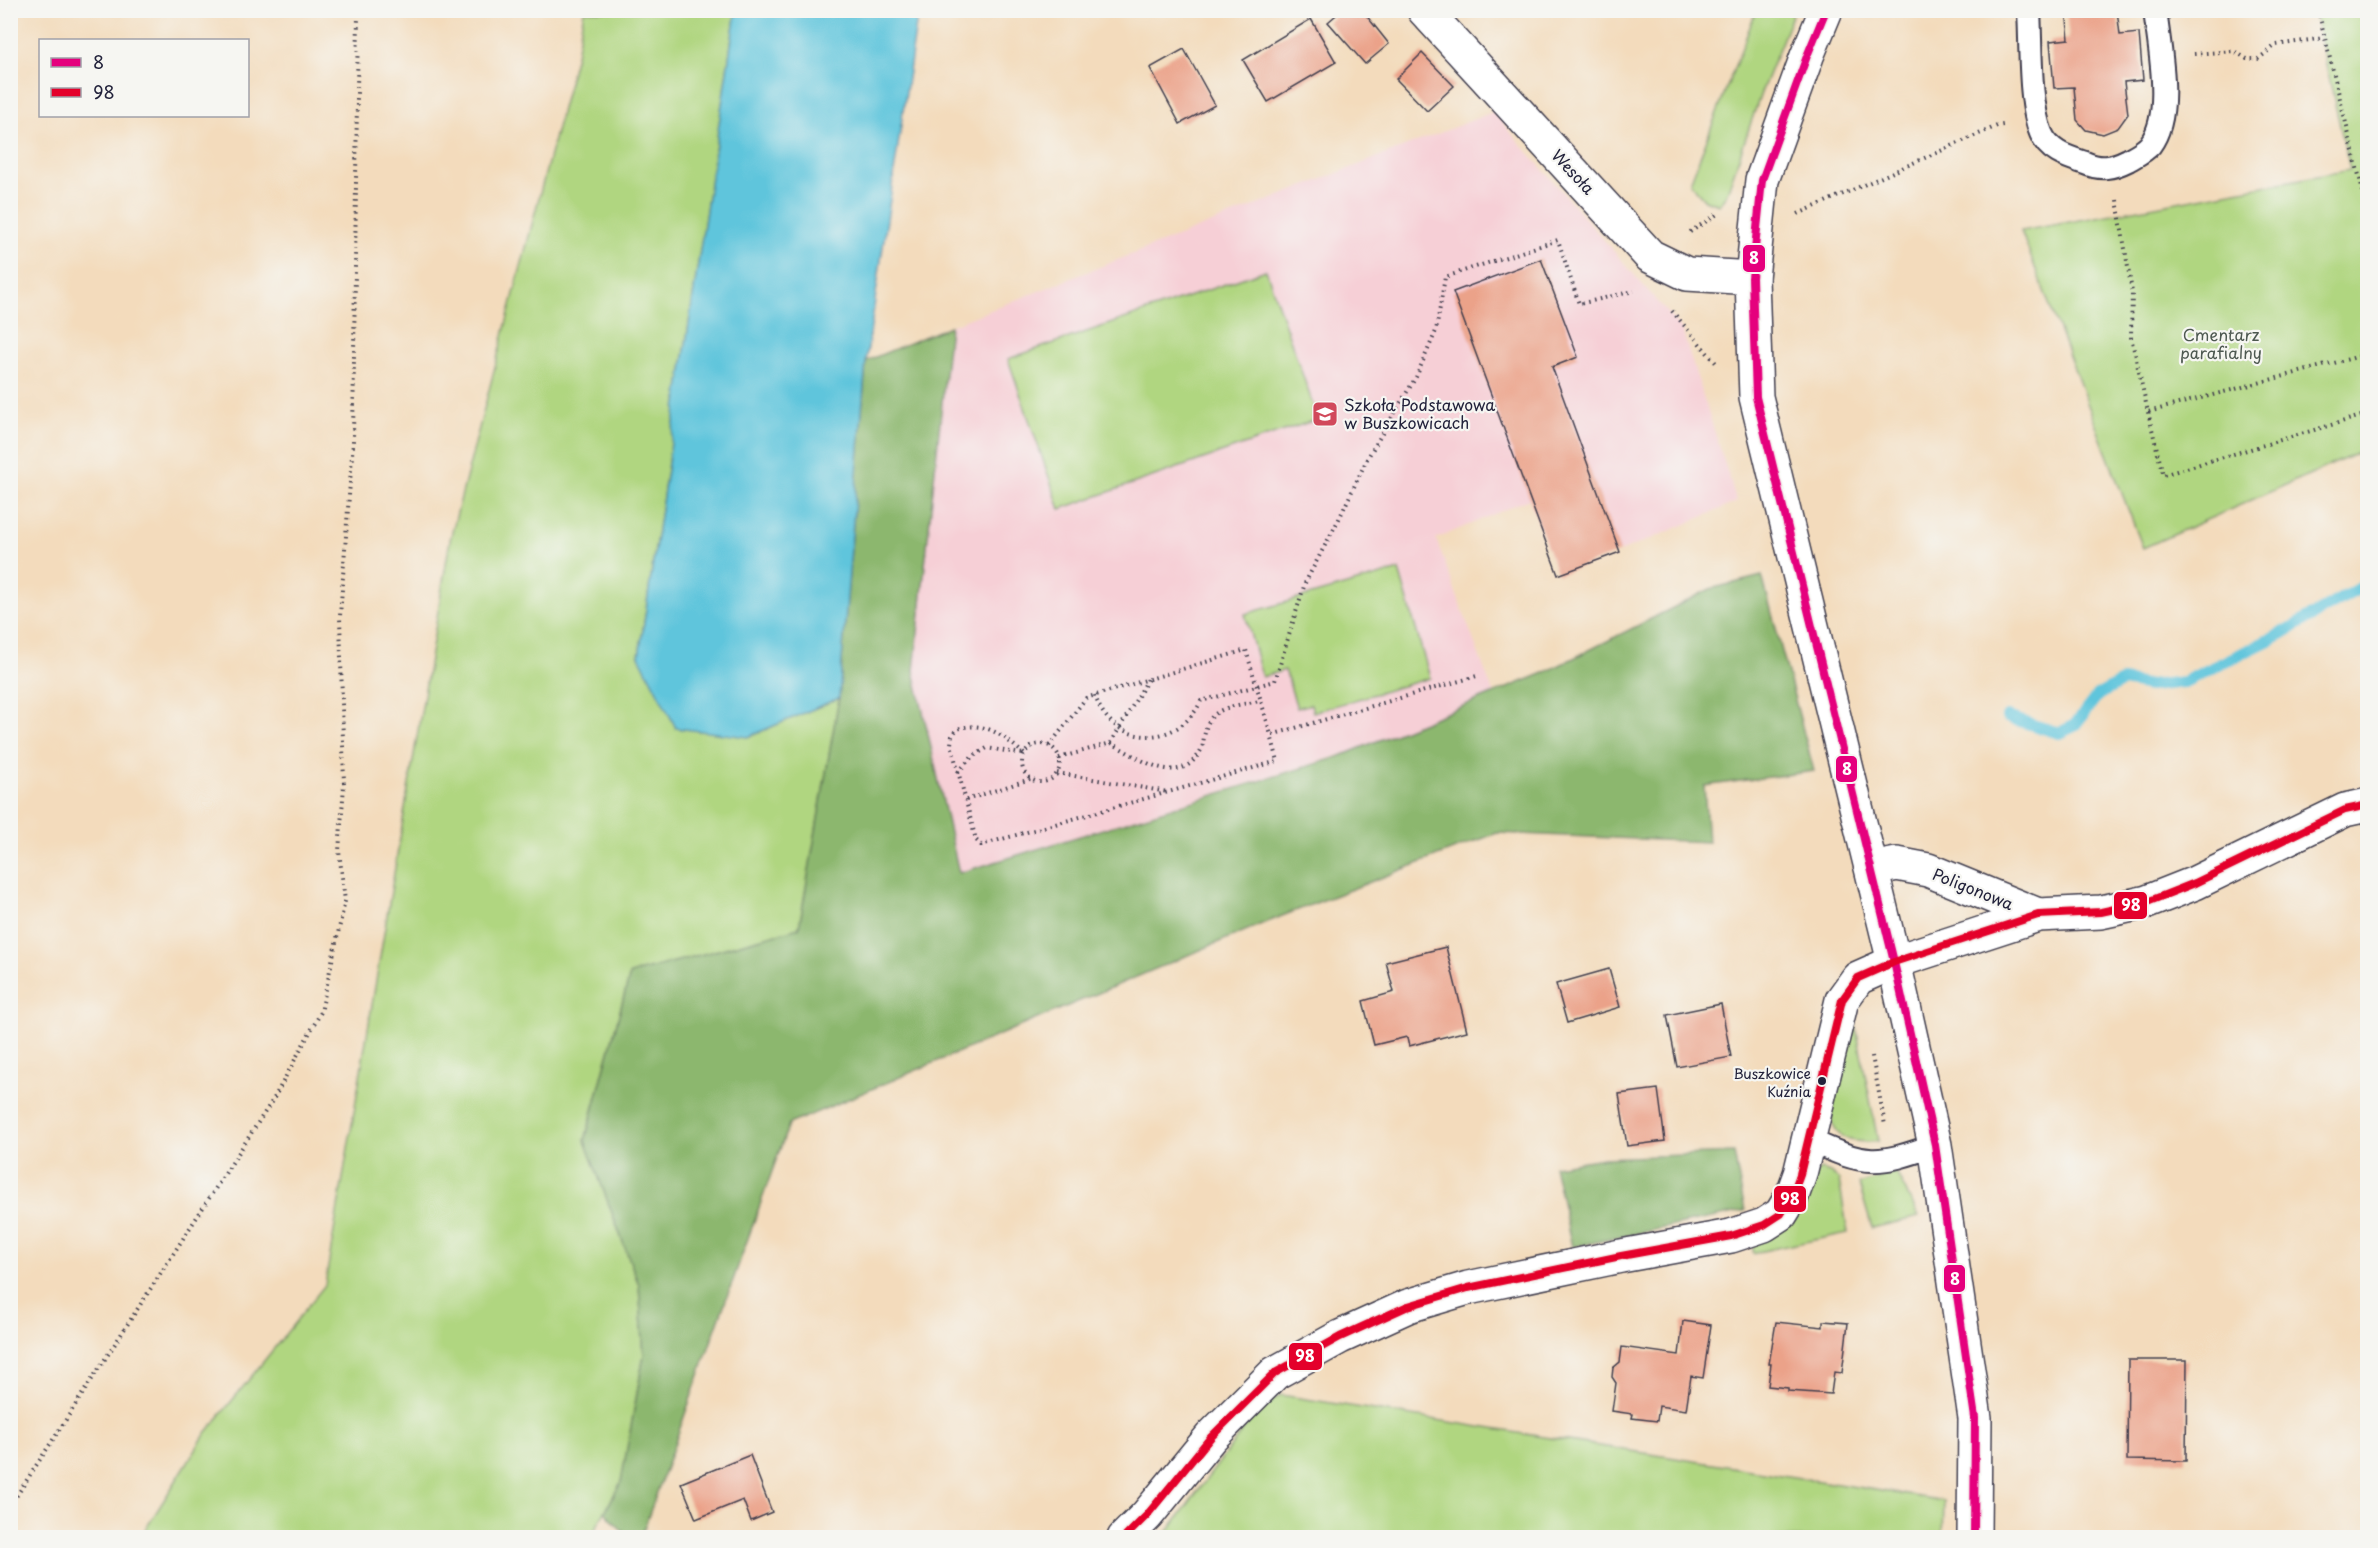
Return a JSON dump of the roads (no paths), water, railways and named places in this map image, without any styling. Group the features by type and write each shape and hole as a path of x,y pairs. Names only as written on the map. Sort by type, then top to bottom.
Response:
{"street":[{"name":"Wesoła","path":"1424,10 1650,256 1687,274 1752,278"},
{"path":"1826,10 1762,180 1752,278 1756,397 1872,869 1935,1145 1975,1418 1974,1538"},
{"name":"Poligonowa","path":"1124,1538 1147,1515 1211,1437 1275,1373 1340,1337 1408,1306 1468,1288 1731,1236 1764,1225 1781,1214 1792,1196 1809,1140 1842,1000 1858,978 1894,962 2038,915 2102,912 2147,902 2195,883 2345,810 2367,805"},
{"name":"Poligonowa","path":"1872,869 1897,864 1928,870 2038,915"}],"lane":[{"path":"2029,10 2037,120 2042,135 2056,152 2097,168 2112,167 2136,156 2150,146 2155,136 2165,103 2155,10"},
{"path":"1809,1140 1841,1154 1869,1162 1899,1158 1935,1145"}],"water":[{"path":"736,11 918,11 866,361 839,698 748,737 676,728 639,656"}],"waterway":[{"path":"2007,717 2059,733 2074,726 2097,696 2123,681 2150,686 2184,682 2281,634 2368,583"}],"place":[{"name":"Szkoła Podstawowa w Buszkowicach","path":"1325,414"},
{"name":"Buszkowice Kuźnia","path":"1822,1081"}],"park label":[{"name":"Cmentarz parafialny","path":"2221,344"}]}
